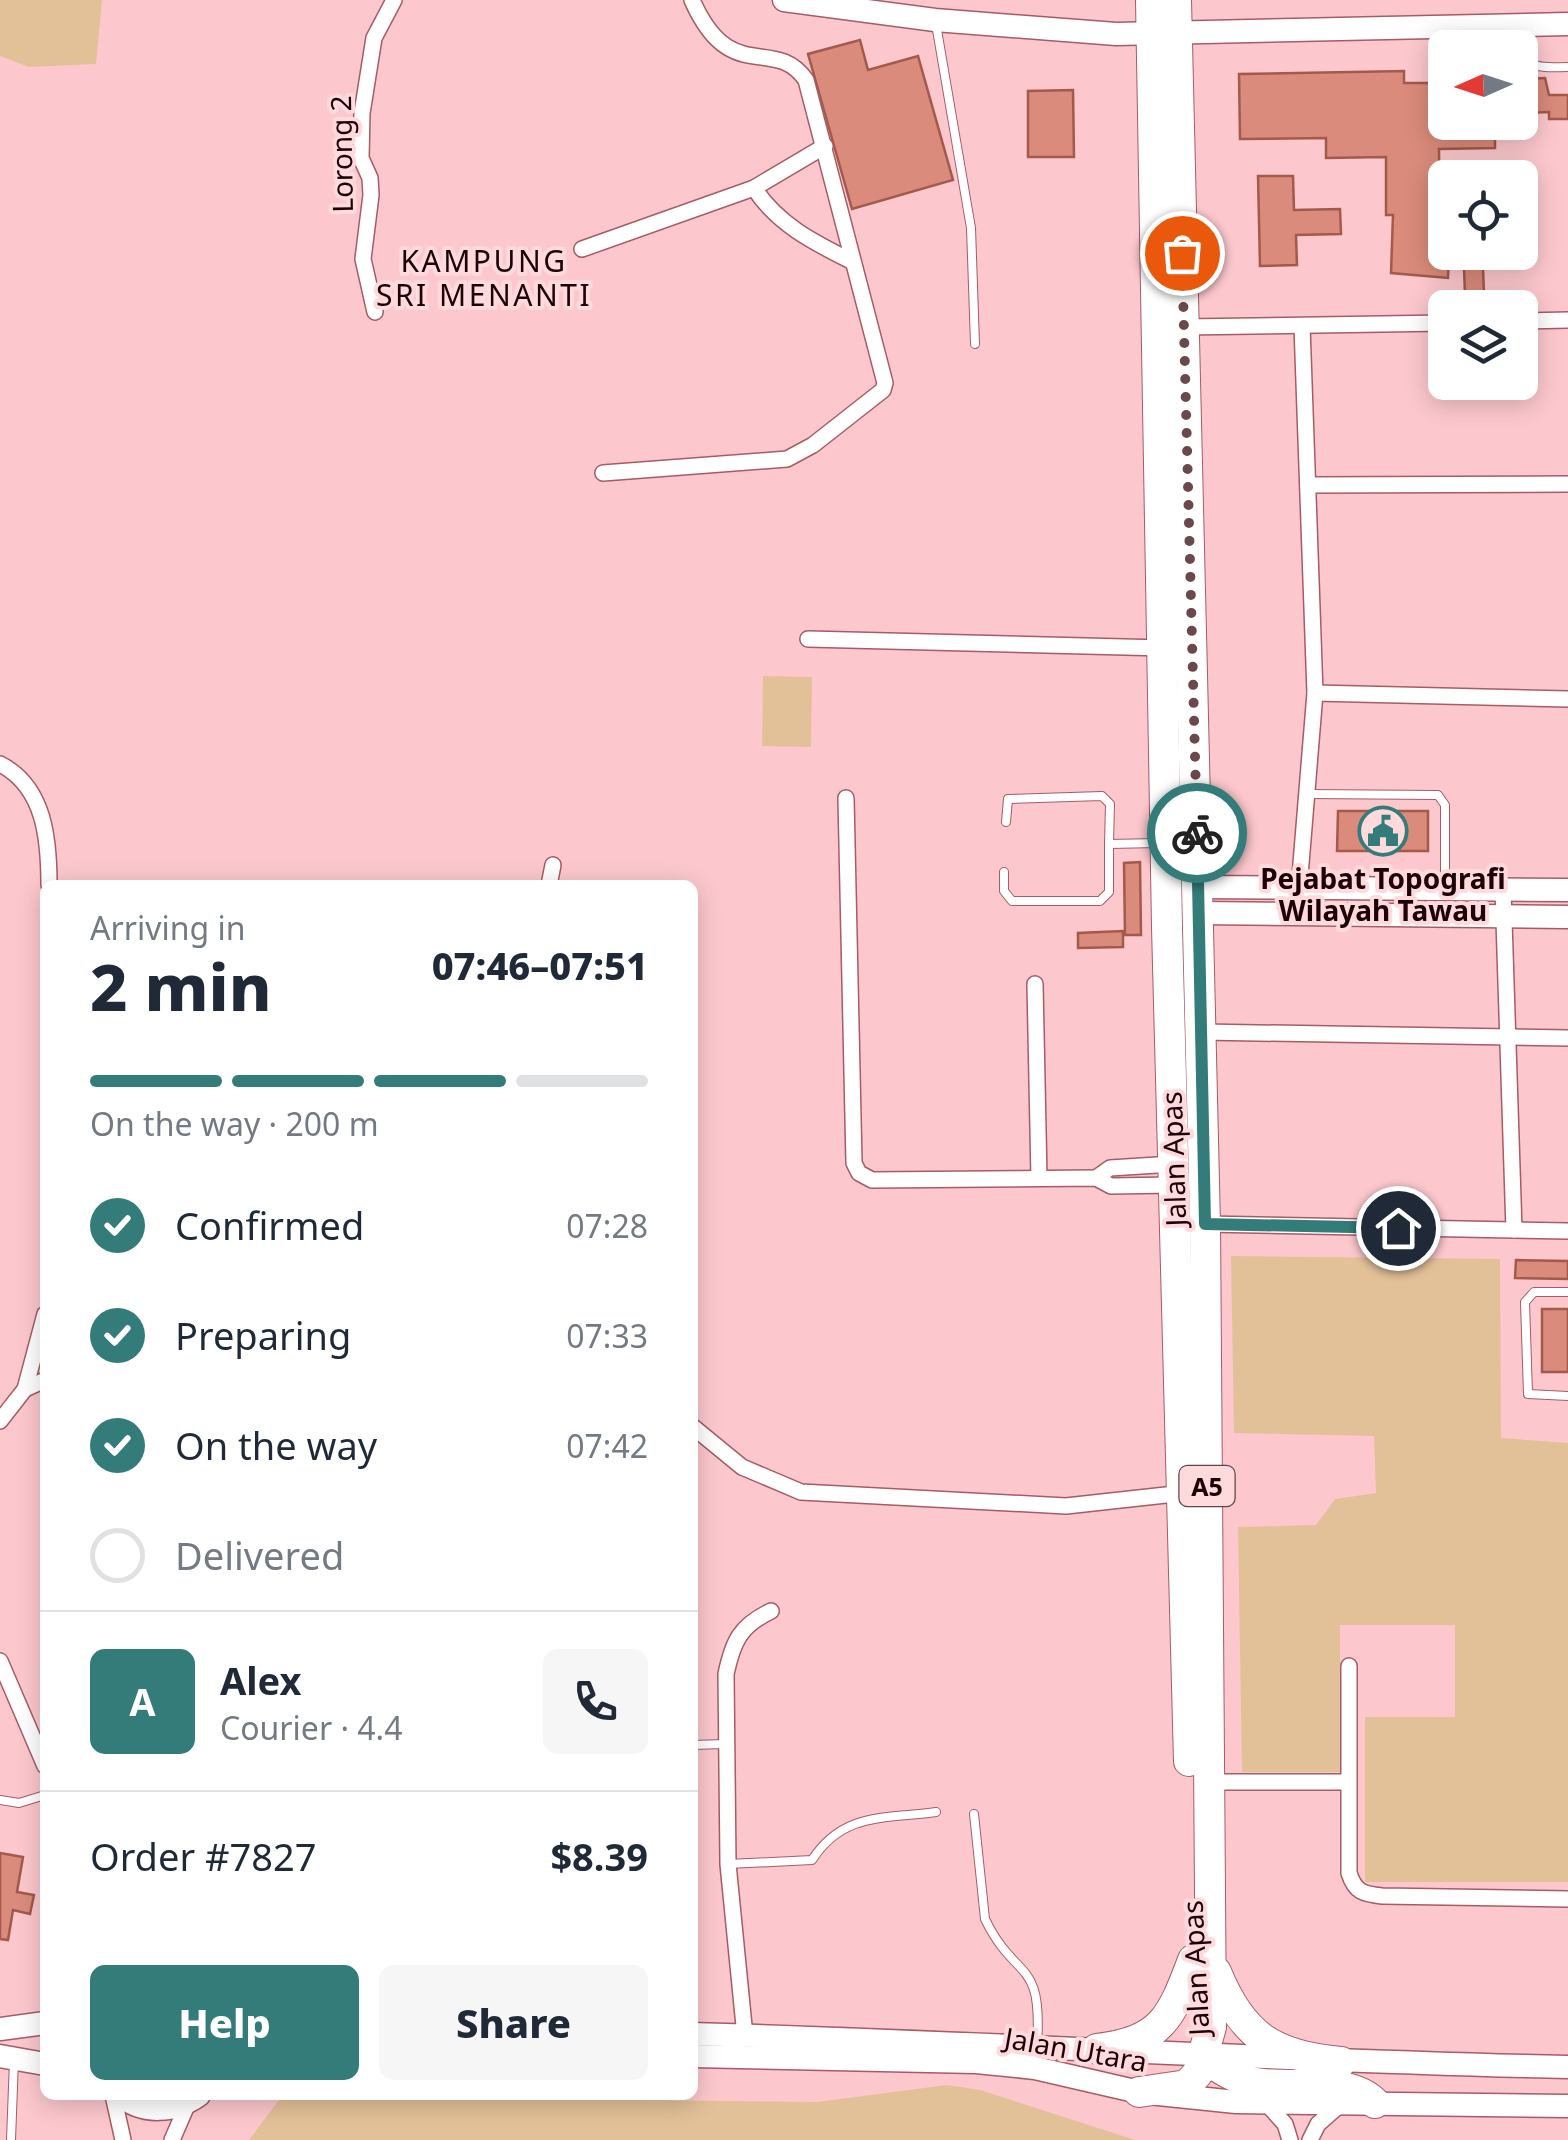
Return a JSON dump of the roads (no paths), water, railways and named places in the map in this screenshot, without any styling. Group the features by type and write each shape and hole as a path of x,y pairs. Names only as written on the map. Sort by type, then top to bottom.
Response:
{"highway":[{"name":"A5","path":"1151,0 1164,32"},
{"name":"A5","path":"1164,32 1176,0"},
{"name":"Jalan Apas","path":"1164,32 1184,327 1202,1032 1210,1782 1202,1960 1192,2028 1202,2057"},
{"name":"Jalan Apas","path":"1164,32 1167,927 1202,1960"},
{"path":"1167,927 1177,905 1199,900"},
{"path":"1097,2050 1144,2039 1168,2020 1202,1960 1252,2032 1280,2052 1341,2062"},
{"path":"1139,2092 1187,2085 1198,2072 1202,2057 1231,2076 1255,2083 1350,2089 1375,2102"}],"main road":[{"path":"784,0 1060,32 1568,24"},
{"path":"1199,900 1299,888 1568,890"},
{"path":"1199,900 1568,917"},
{"path":"0,2029 40,2024"},
{"name":"Jalan Utara","path":"698,2034 1037,2045 1202,2057 1568,2067"},
{"path":"7,2056 40,2063"},
{"name":"Jalan Utara","path":"698,2056 976,2062 1035,2068 1139,2092 1265,2102 1568,2106"},
{"path":"127,2100 148,2109 168,2109 191,2100"}],"street":[{"name":"Lorong 2","path":"376,312 363,259 371,195 370,178 360,158 362,113 374,38 394,0"},
{"path":"603,474 787,459 813,445 883,390 884,376 825,146 799,70 786,62 726,49 706,29 692,0"},
{"path":"582,249 754,188 825,146"},
{"path":"754,188 764,204 797,232 852,262"},
{"path":"1538,321 1568,320"},
{"path":"1184,327 1428,323"},
{"path":"1299,888 1314,693 1302,326"},
{"path":"1308,485 1568,484"},
{"path":"808,639 1164,648"},
{"path":"1314,693 1568,699"},
{"path":"0,764 33,793 49,851 49,880"},
{"path":"846,798 854,1163 859,1174 872,1180 1096,1178 1112,1186 1173,1174"},
{"path":"550,880 553,865"},
{"path":"1503,890 1514,1230"},
{"path":"1035,984 1038,1178"},
{"path":"1202,1032 1568,1038"},
{"path":"1205,1224 1568,1231"},
{"path":"0,1421 24,1390 40,1332"},
{"path":"24,1390 40,1382"},
{"path":"698,1431 742,1468 801,1492 1066,1506 1184,1493"},
{"path":"745,2036 728,1864 726,1674 732,1645 745,1623 771,1611"},
{"path":"0,1661 40,1754"},
{"path":"1348,1666 1349,1873 1353,1886 1363,1894 1568,1899"},
{"path":"1210,1782 1348,1782"},
{"path":"117,2100 124,2140"},
{"path":"172,2140 193,2100"},
{"path":"1265,2102 1285,2124 1290,2140"},
{"path":"1310,2140 1318,2124 1343,2102"}],"lane":[{"path":"936,20 970,228 975,344"},
{"path":"1507,24 1510,30"},
{"path":"1538,67 1568,67"},
{"path":"1308,794 1438,795 1445,805 1444,889"},
{"path":"1004,872 1004,891 1012,900 1100,901 1109,892 1110,804 1102,796 1008,799 1006,822"},
{"path":"1110,844 1168,843"},
{"path":"1568,1292 1534,1292 1525,1302 1528,1394 1568,1396"},
{"path":"698,1745 725,1744"},
{"path":"0,1800 18,1803 40,1796"},
{"path":"728,1864 812,1860 823,1843 847,1824 936,1812"},
{"path":"974,1814 985,1919 992,1934 1028,1972 1036,1988 1040,2002 1037,2045"},
{"path":"7,2056 11,2140"}],"place":[{"name":"Pejabat Topografi Wilayah Tawau","path":"1383,831"}],"district":[{"name":"KAMPUNG SRI MENANTI","path":"484,277"}]}
